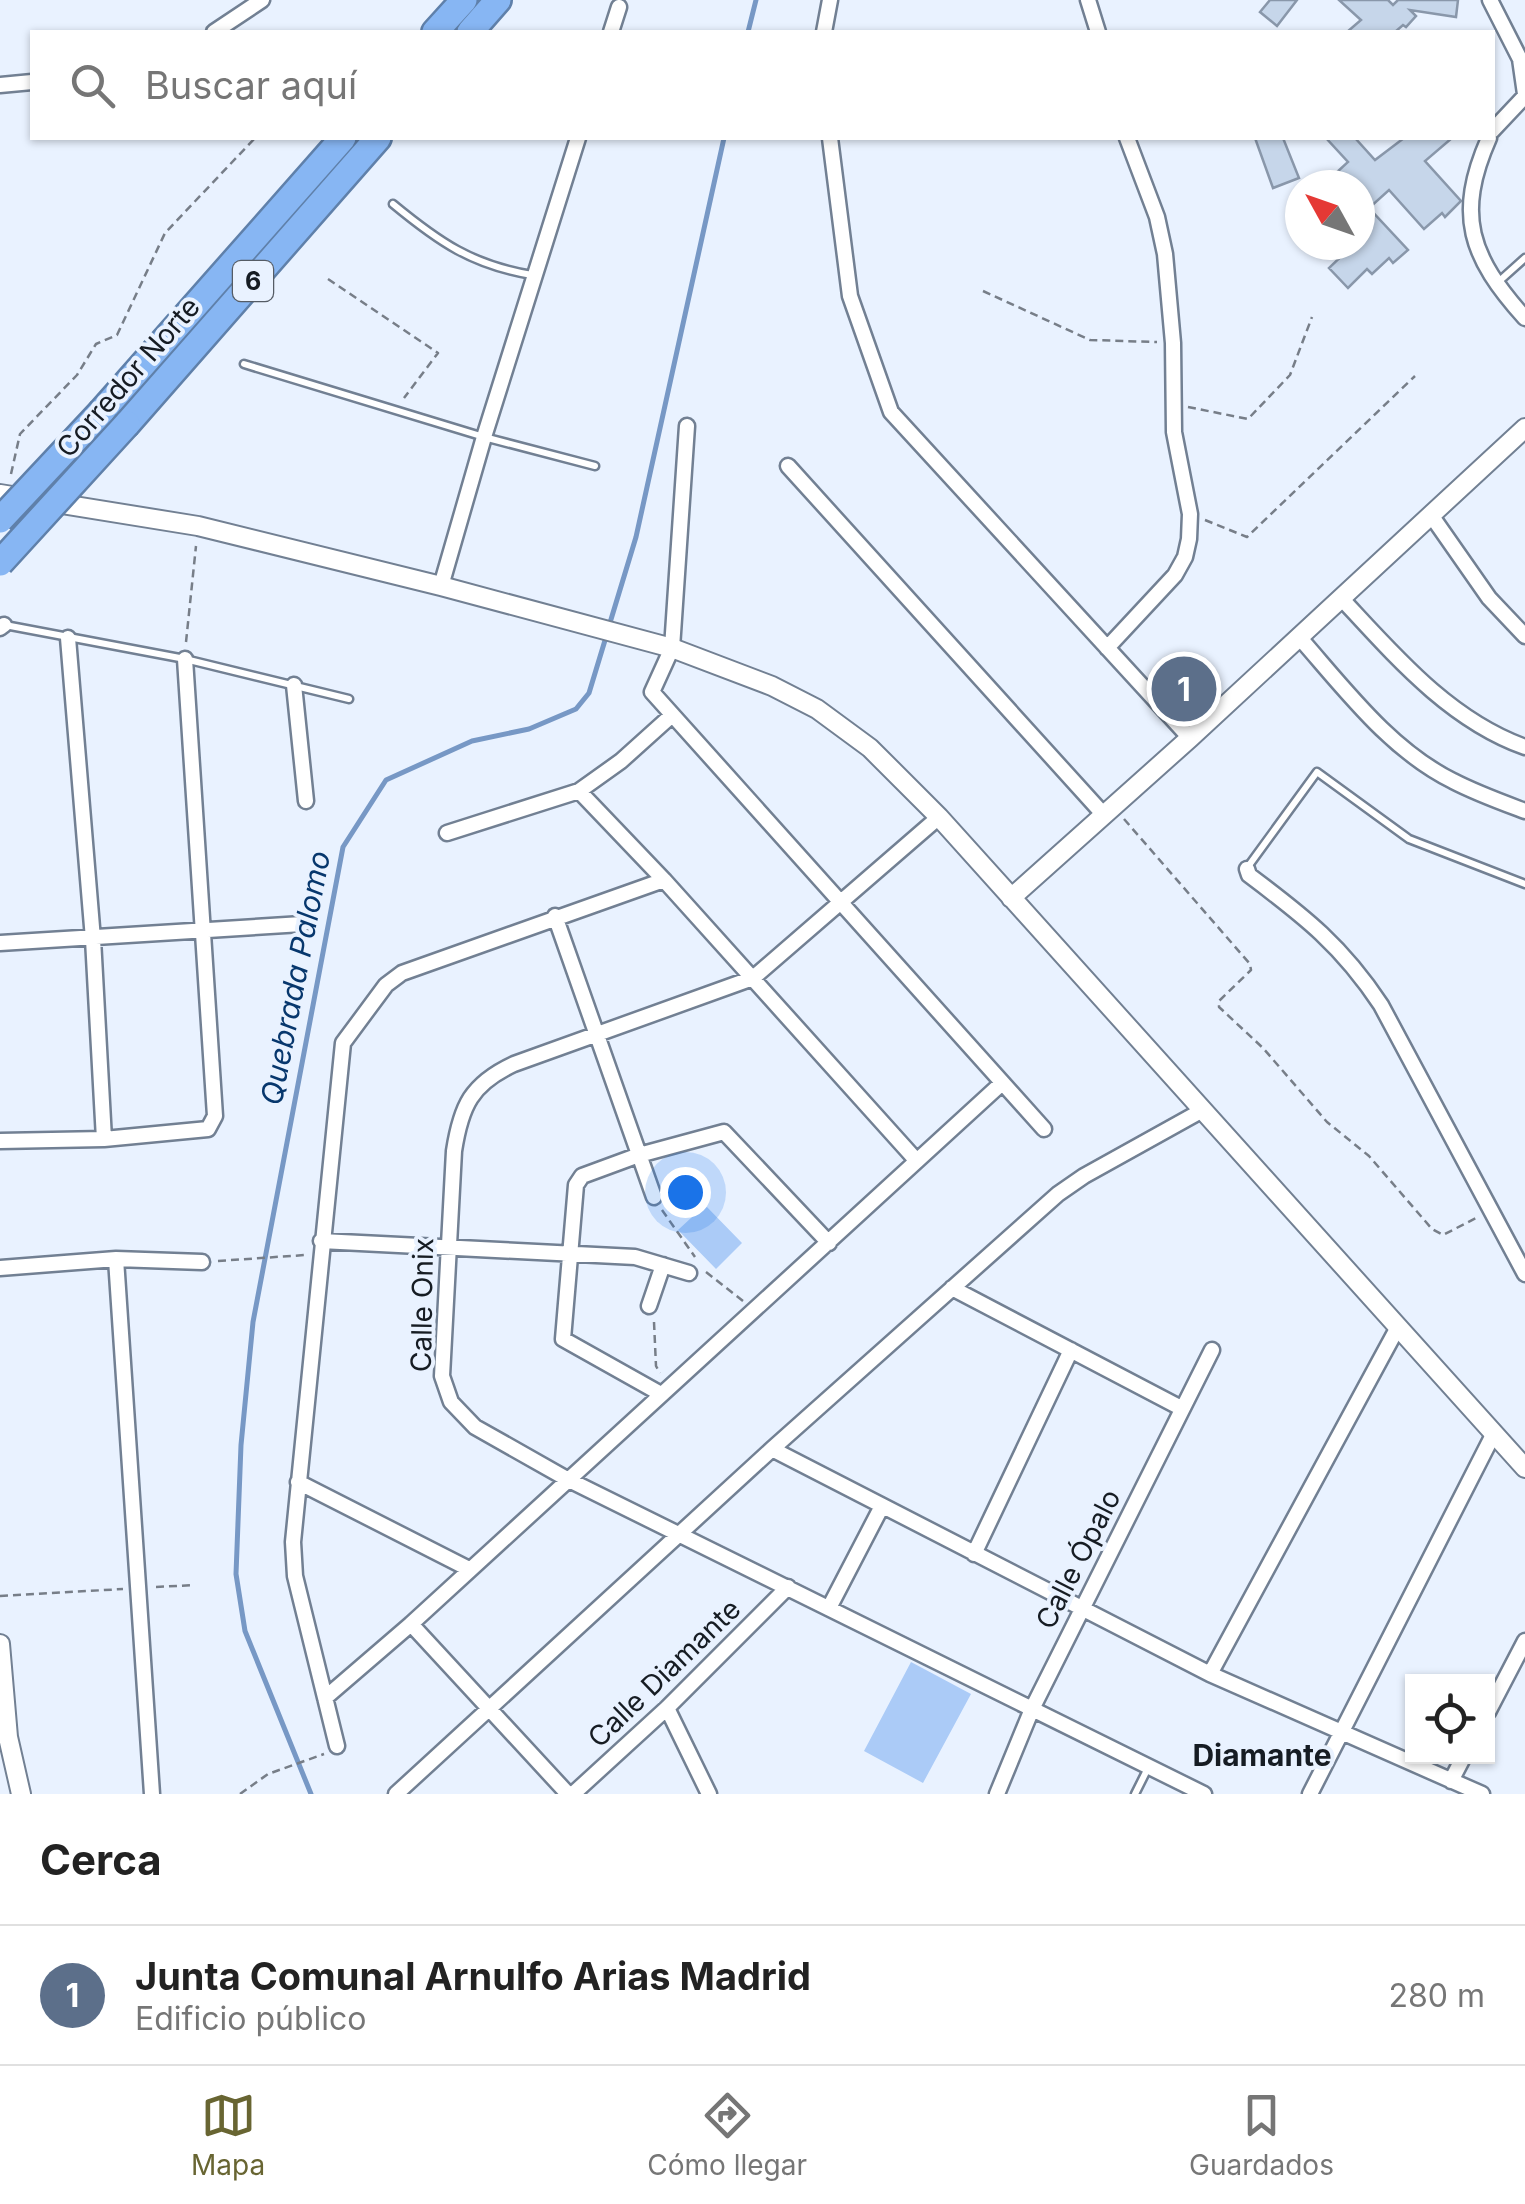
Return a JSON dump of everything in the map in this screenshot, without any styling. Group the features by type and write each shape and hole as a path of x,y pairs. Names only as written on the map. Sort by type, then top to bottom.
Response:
{"highway":[{"path":"438,30 464,0"},
{"path":"472,30 498,0"},
{"name":"Corredor Norte","path":"2,503 102,411 341,140"},
{"name":"Corredor Norte","path":"0,564 376,140"}],"street":[{"path":"217,30 262,0"},
{"path":"824,30 830,0"},
{"path":"1088,0 1097,30"},
{"path":"1490,0 1520,60 1525,95 1495,129"},
{"path":"612,30 619,7"},
{"path":"0,85 30,82"},
{"path":"441,586 577,140"},
{"path":"830,140 850,296 885,402 905,431 1190,738"},
{"path":"1106,648 1176,575 1185,558 1190,514 1172,404 1173,343 1162,235 1128,140"},
{"path":"1488,140 1475,170 1469,203 1474,238 1495,285 1525,318"},
{"path":"687,426 672,648 652,692 1044,1129"},
{"path":"1012,898 1525,428"},
{"path":"788,466 1108,811"},
{"path":"2,503 198,526 441,586 672,648 772,686 817,709 870,748 939,817 1525,1468"},
{"path":"1431,515 1489,598 1525,636"},
{"path":"1341,598 1431,689 1465,716 1525,747"},
{"path":"1299,637 1368,715 1412,754 1450,780 1525,811"},
{"path":"68,638 93,938 104,1139"},
{"path":"0,1141 104,1139 208,1129 213,1124 216,1116 185,658"},
{"path":"294,685 306,801"},
{"path":"447,834 578,790 621,761 671,716"},
{"path":"578,790 916,1160"},
{"name":"Calle Onix","path":"939,817 753,978 598,1032 491,1075 472,1093 459,1119 447,1247 442,1376 451,1402 475,1427 567,1479 1204,1794"},
{"path":"1247,869 1249,875 1328,937 1364,980 1525,1274"},
{"path":"336,1746 295,1576 292,1542 340,1052 350,1031 393,978 555,916 664,880"},
{"path":"555,916 654,1197"},
{"path":"0,943 302,924"},
{"path":"325,1698 411,1624 1002,1083"},
{"path":"396,1794 1058,1194 1201,1111"},
{"path":"664,1391 564,1339 578,1180 639,1154 724,1132 829,1243"},
{"path":"320,1247 447,1247 636,1257 694,1268"},
{"path":"0,1268 116,1258 202,1262"},
{"path":"116,1258 152,1794"},
{"path":"649,1306 663,1265"},
{"path":"952,1288 1182,1408"},
{"path":"1210,1674 1398,1327"},
{"path":"974,1554 1071,1350"},
{"name":"Calle Ópalo","path":"997,1794 1032,1708 1212,1350"},
{"path":"1310,1794 1494,1433"},
{"path":"772,1450 1210,1674 1482,1794"},
{"path":"298,1482 469,1569"},
{"path":"829,1608 882,1506"},
{"name":"Calle Diamante","path":"571,1794 667,1708 788,1587"},
{"path":"411,1624 571,1794"},
{"path":"1495,1699 1525,1641"},
{"path":"0,1644 8,1737 21,1794"},
{"path":"667,1708 709,1794"},
{"path":"1451,1781 1460,1764"}],"lane":[{"path":"393,204 436,240 466,257 534,275"},
{"path":"1495,285 1525,258"},
{"path":"244,364 484,437 595,466"},
{"path":"2,627 185,658 350,699"},
{"path":"1247,869 1317,772 1409,840 1525,884"},
{"path":"1135,1794 1148,1766"}],"path":[{"path":"2,503 20,434 77,375 96,344 117,335 165,233 253,140"},
{"path":"328,279 438,354 392,410"},
{"path":"983,291 1090,340 1173,343"},
{"path":"1172,404 1248,419 1290,374 1312,317"},
{"path":"1190,514 1247,536 1414,376"},
{"path":"185,658 198,526"},
{"path":"1108,811 1250,964 1251,970 1219,1000 1218,1007 1264,1048 1327,1122 1369,1156 1432,1230 1443,1235 1492,1210"},
{"path":"654,1197 694,1268 704,1270 754,1310"},
{"path":"202,1262 320,1247"},
{"path":"649,1306 656,1328 656,1366 664,1391"},
{"path":"0,1596 194,1586"},
{"path":"240,1794 268,1774 318,1759"}],"shaded area":[{"path":"705,1205 742,1243 716,1269 678,1230"},
{"path":"911,1662 971,1694 923,1783 864,1751"}],"building":[{"path":"1270,0 1297,0 1277,26 1260,12"},
{"path":"1339,0 1388,0 1393,5 1398,0 1458,0 1456,17 1410,10 1416,16 1397,30 1349,30 1361,20"},
{"path":"1256,140 1284,140 1296,170 1285,170 1285,183 1273,188"},
{"path":"1328,140 1357,140 1375,160 1401,140 1450,140 1425,161 1461,201 1445,217 1442,213 1424,229 1389,190 1375,203 1375,170 1339,170 1348,162"},
{"path":"1375,214 1408,250 1393,263 1389,258 1372,274 1367,269 1348,288 1329,268 1337,260 1375,260"}],"waterway":[{"name":"Quebrada Palomo","path":"748,30 756,0"},
{"name":"Quebrada Palomo","path":"609,626 636,537 724,140"},
{"name":"Quebrada Palomo","path":"311,1794 245,1631 236,1574 241,1445 253,1322 343,847 386,780 472,741 529,729 576,709 589,693 606,637"}],"place":[{"name":"Junta Comunal Arnulfo Arias Madrid","path":"1184,689"}],"district":[{"name":"Diamante","path":"1262,1756"}]}
